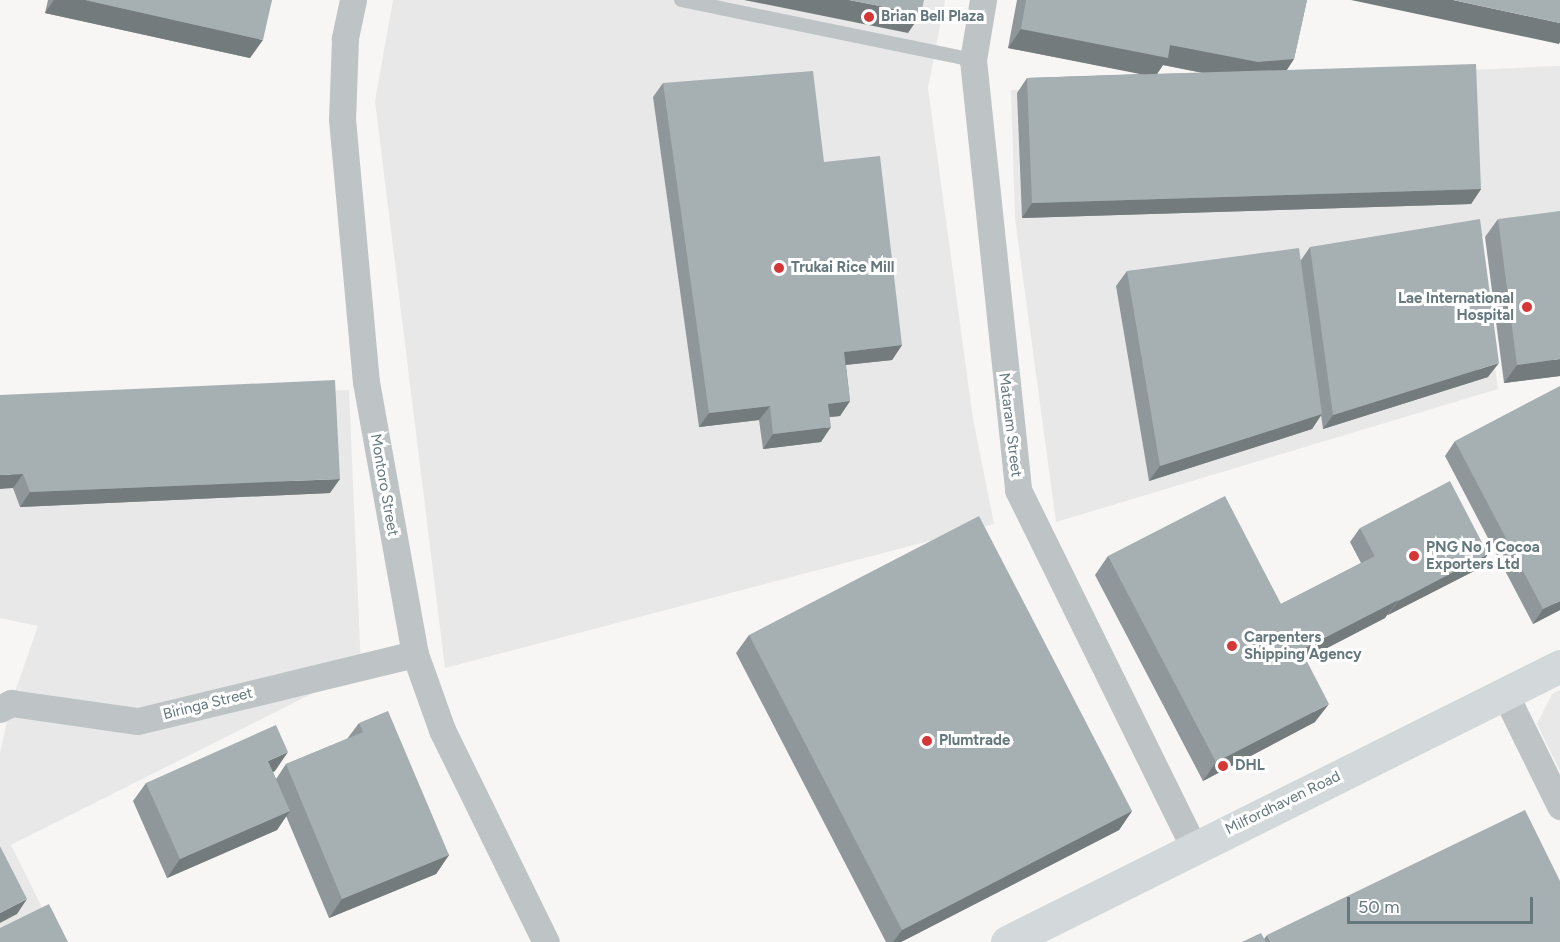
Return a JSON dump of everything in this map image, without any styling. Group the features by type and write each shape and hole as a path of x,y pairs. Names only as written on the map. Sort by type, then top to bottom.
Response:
{"main road":[{"name":"Milfordhaven Road","path":"1007,942 1560,666"}],"street":[{"name":"Montoro Street","path":"353,0 345,39 342,119 366,382 415,654 442,730 546,942"},
{"name":"Mataram Street","path":"983,0 973,60 1018,490 1194,847"},
{"name":"Biringa Street","path":"0,709 11,703 138,722 415,654"},
{"path":"1505,694 1560,806"}],"lane":[{"path":"681,0 973,60"}],"shaded area":[{"path":"393,0 945,0 928,88 973,419 994,524 445,668 375,101"},
{"path":"1560,66 1560,225 1478,237 1498,389 1056,522 1015,219 1011,90"},
{"path":"349,390 361,669 11,845 59,942 0,942 0,753 11,703 38,626 0,618 0,405"},
{"path":"1560,690 1560,771 1537,724 1552,694"}],"building":[{"path":"85,0 272,0 263,40"},
{"path":"849,0 924,0 921,14"},
{"path":"1026,0 1307,0 1294,59 1258,62 1170,45 1168,58 1021,29"},
{"path":"1453,0 1560,0 1560,23"},
{"path":"1476,64 1481,189 1032,203 1027,78"},
{"name":"Trukai Rice Mill","path":"813,71 824,162 880,156 902,345 844,352 850,401 828,404 831,427 773,434 770,406 709,413 663,83"},
{"name":"Lae International Hospital","path":"1560,211 1560,359 1517,365 1498,219"},
{"path":"1480,219 1499,363 1333,415 1310,247"},
{"path":"1299,248 1322,414 1160,466 1127,271"},
{"path":"335,380 340,479 30,492 23,474 0,475 0,395"},
{"path":"1560,386 1560,601 1543,609 1455,441"},
{"name":"PNG No 1 Cocoa Exporters Ltd","path":"1450,481 1488,554 1398,601 1360,528"},
{"name":"Carpenters Shipping Agency","path":"1225,496 1281,604 1375,556 1398,600 1301,650 1329,704 1216,762 1108,556"},
{"name":"Plumtrade","path":"979,516 1132,811 902,930 749,635"},
{"path":"388,711 449,855 342,899 286,764 363,732 359,723"},
{"path":"276,725 288,752 268,761 290,811 180,859 146,783"},
{"path":"1525,810 1560,881 1560,942 1271,942 1267,935"},
{"path":"0,846 27,899 0,913"},
{"path":"49,904 68,942 0,942 0,928"},
{"path":"1261,933 1266,942 1242,942"}],"place":[{"name":"Brian Bell Plaza","path":"869,17"},
{"name":"Trukai Rice Mill","path":"779,268"},
{"name":"Lae International Hospital","path":"1527,307"},
{"name":"PNG No 1 Cocoa Exporters Ltd","path":"1414,556"},
{"name":"Carpenters Shipping Agency","path":"1232,646"},
{"name":"Plumtrade","path":"927,741"},
{"name":"DHL","path":"1223,766"}]}
